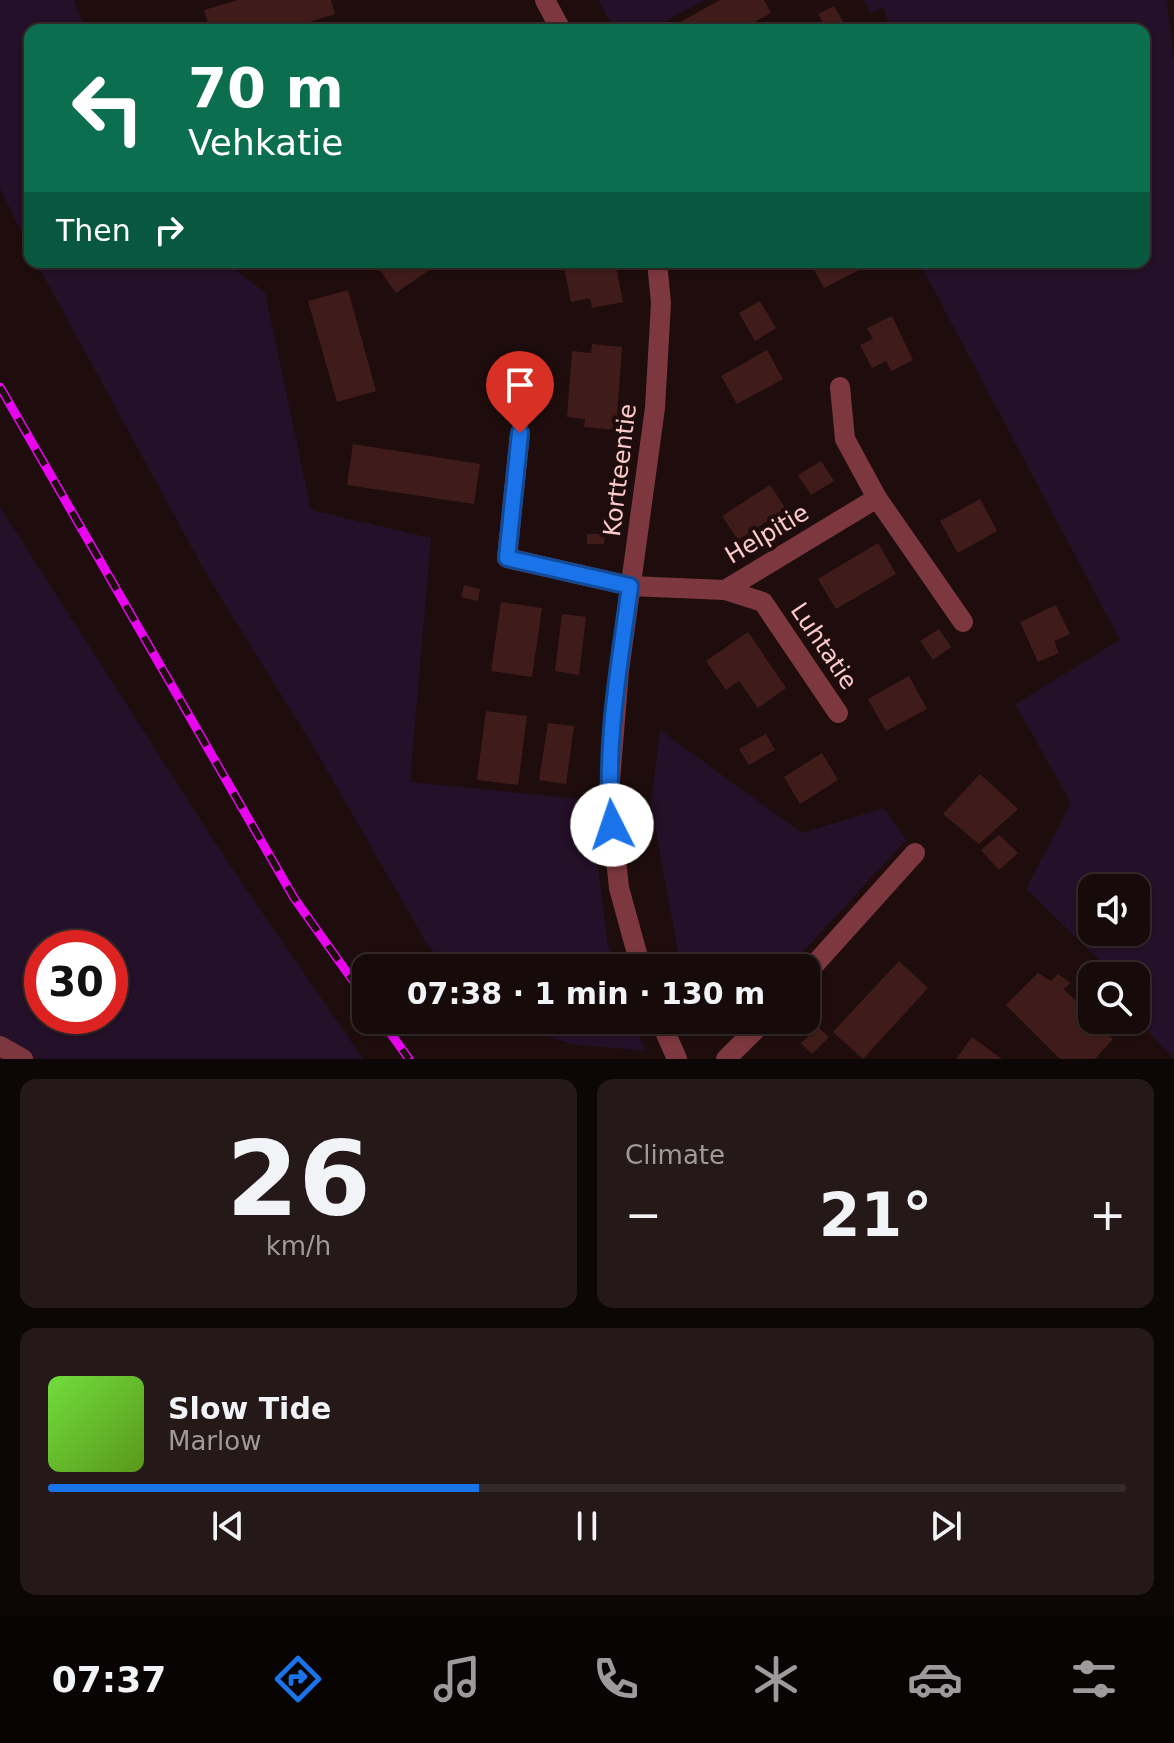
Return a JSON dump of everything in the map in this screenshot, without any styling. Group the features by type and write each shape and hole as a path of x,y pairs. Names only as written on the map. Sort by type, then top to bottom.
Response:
{"street":[{"path":"545,0 558,24"},
{"name":"Kortteentie","path":"637,954 619,888 609,793 619,671 655,408 660,268"},
{"path":"840,387 845,439 877,498 963,622"},
{"name":"Helpitie","path":"520,433 507,558 630,586 725,590 877,498"},
{"name":"Luhtatie","path":"725,590 763,602 838,713"},
{"path":"820,958 915,853"},
{"path":"666,1034 677,1059"},
{"path":"726,1059 751,1034"},
{"path":"0,1046 23,1059"}],"shaded area":[{"path":"0,0 74,0 83,24 24,24 24,238 0,188"},
{"path":"598,0 705,0 659,24 612,24"},
{"path":"864,0 1167,0 1174,63 1174,1059 1150,1033 1150,962 1101,962 1084,946 1150,946 1150,874 1078,874 1078,940 1026,889 1071,803 1015,704 1120,640 922,268 1150,268 1150,24 889,24 883,8 870,13"},
{"path":"39,268 232,268 265,292 311,510 431,538 410,782 589,800 611,954 436,954 427,944 316,751 208,577"},
{"path":"0,507 227,861 363,1059 0,1059"},
{"path":"660,730 802,833 884,808 906,840 801,954 678,954 651,805"},
{"path":"539,1034 639,1034 645,1051 571,1044"}],"building":[{"path":"238,0 331,0 335,14 303,24 208,24 204,10"},
{"path":"720,0 764,0 771,13 751,24 677,24"},
{"path":"834,6 844,24 824,24 818,14"},
{"path":"378,268 432,268 396,293"},
{"path":"564,268 616,268 623,302 592,308 590,298 571,302"},
{"path":"813,268 863,268 824,288"},
{"path":"348,290 376,391 337,402 308,301"},
{"path":"760,301 776,328 755,341 739,313"},
{"path":"892,316 913,360 891,371 886,361 872,368 860,345 873,339 867,328"},
{"path":"592,344 622,347 616,430 584,427 585,419 567,417 572,351 591,353"},
{"path":"767,350 783,379 737,404 721,376"},
{"path":"353,444 480,464 474,504 347,485"},
{"path":"821,461 834,481 811,495 798,475"},
{"path":"770,485 786,509 738,540 722,516"},
{"path":"980,499 997,531 958,553 940,521"},
{"path":"587,534 605,534 604,544 587,544"},
{"path":"878,543 896,574 836,609 818,579"},
{"path":"464,585 480,589 478,601 461,597"},
{"path":"501,602 542,608 532,677 491,671"},
{"path":"1056,605 1070,634 1054,641 1059,653 1038,662 1020,622"},
{"path":"562,614 586,617 579,675 555,671"},
{"path":"939,629 951,647 933,660 920,641"},
{"path":"748,632 786,688 758,708 739,681 726,690 706,661"},
{"path":"909,676 927,709 886,731 868,699"},
{"path":"486,711 527,716 518,785 477,780"},
{"path":"548,723 574,726 566,784 539,780"},
{"path":"766,734 775,750 749,765 739,749"},
{"path":"822,753 838,780 800,804 784,777"},
{"path":"980,774 1018,809 979,844 943,814"},
{"path":"999,835 1018,853 999,870 981,850"},
{"path":"899,961 928,988 863,1059 833,1032"},
{"path":"1038,973 1051,981 1058,974 1071,983 1063,989 1078,1002 1078,1034 1107,1034 1113,1039 1095,1059 1060,1059 1006,1005"},
{"path":"820,1029 829,1037 812,1054 801,1043 811,1034 820,1034"},
{"path":"972,1037 1002,1059 956,1059"}],"railway":[{"path":"0,387 294,898 352,979"},
{"path":"391,1034 409,1059"}],"route":[{"path":"520,433 507,558 630,586 609,793 612,825"}]}
